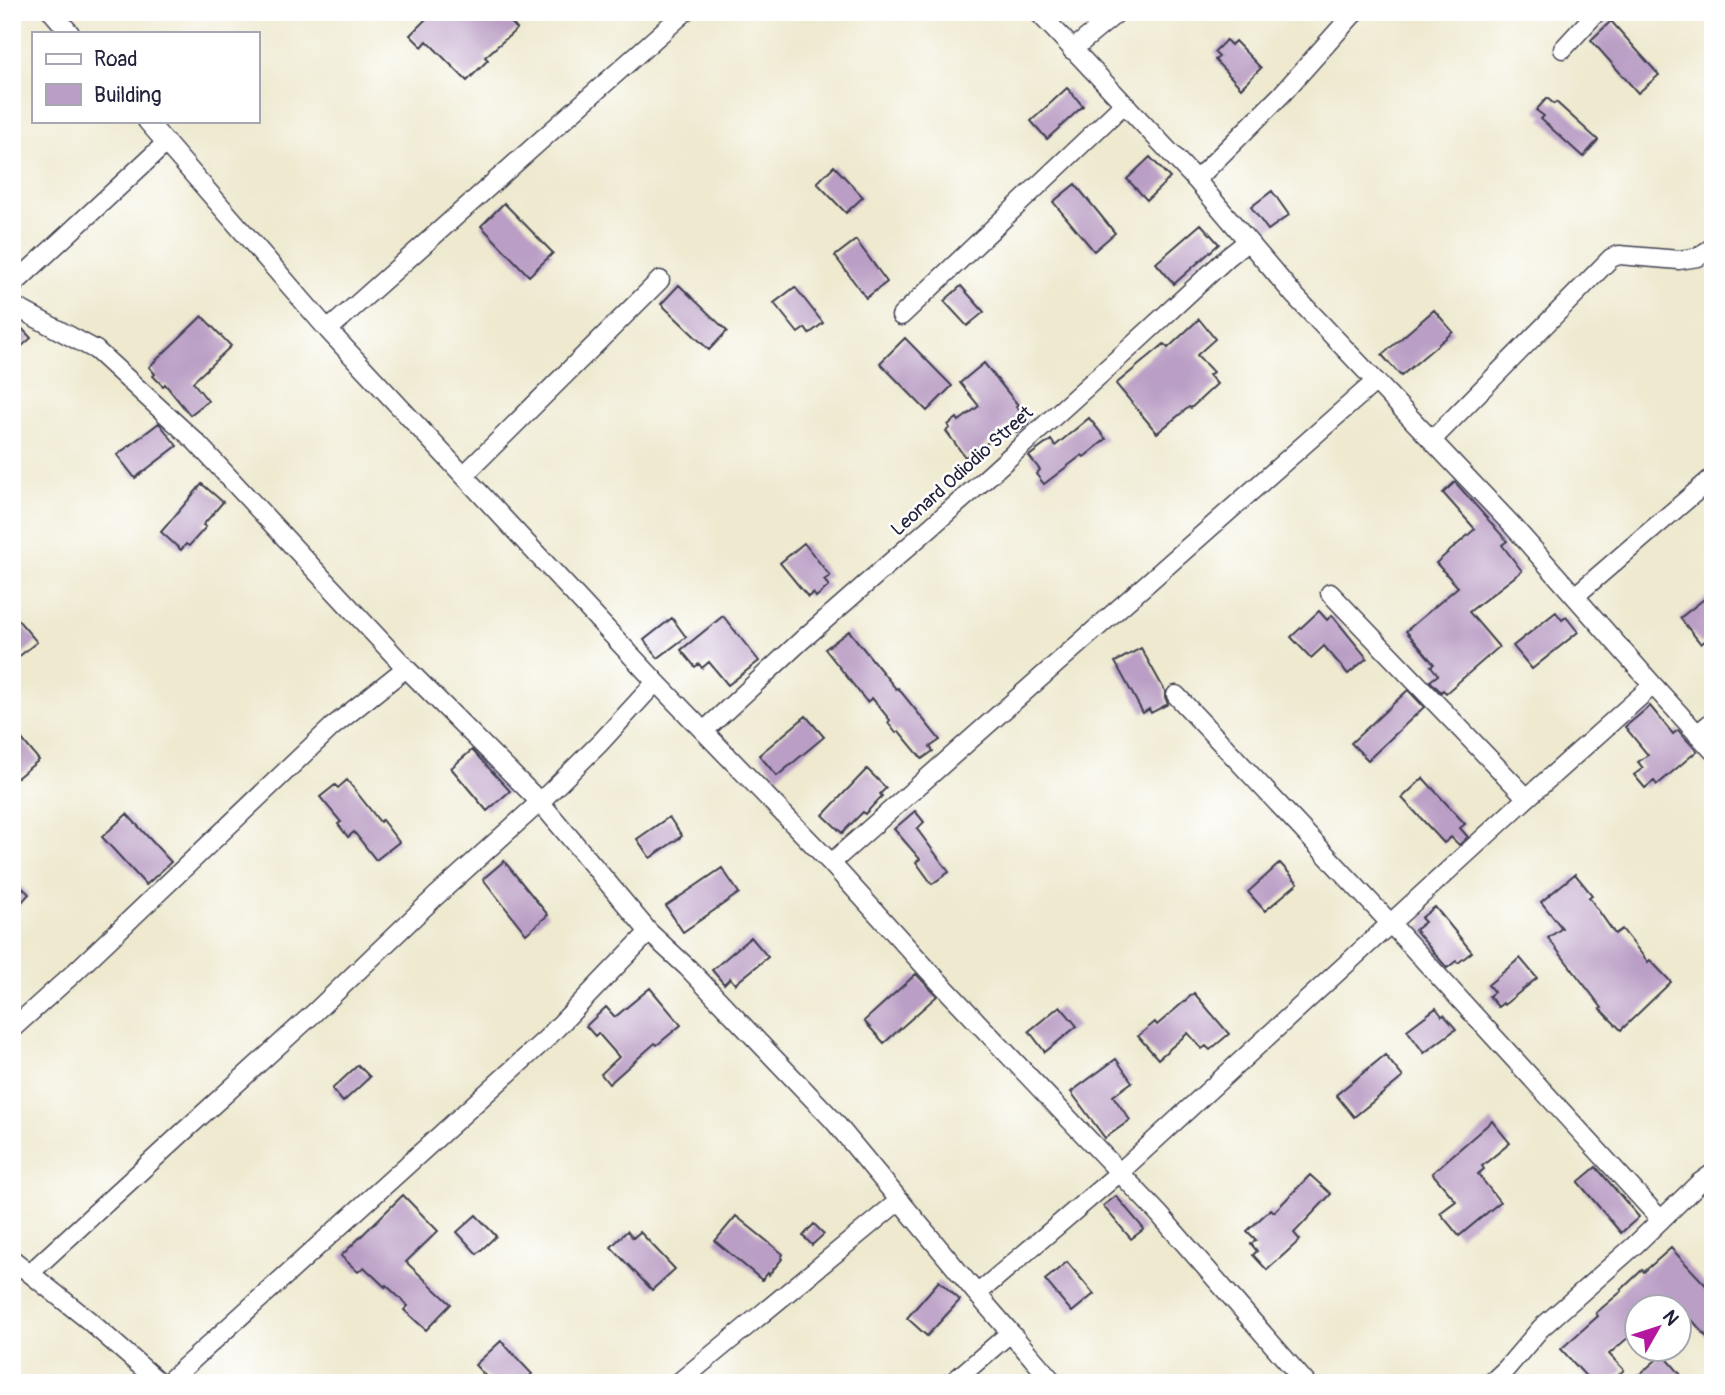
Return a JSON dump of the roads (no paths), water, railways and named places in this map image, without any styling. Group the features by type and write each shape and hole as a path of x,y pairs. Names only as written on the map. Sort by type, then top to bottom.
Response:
{"street":[{"path":"52,12 70,32"},
{"path":"328,330 685,12"},
{"path":"1038,12 1196,180 1293,293 1512,525 1713,751"},
{"path":"1072,50 1118,12"},
{"path":"1196,180 1281,95 1355,12"},
{"path":"1563,49 1597,12"},
{"path":"901,316 1124,104"},
{"path":"148,122 328,330 656,682 831,863 927,969 1120,1172 1306,1383"},
{"path":"12,286 166,143"},
{"name":"Leonard Odiodio Street","path":"704,730 982,482 1227,257 1247,242"},
{"path":"1432,440 1611,258 1619,255 1679,260 1698,257 1713,247"},
{"path":"464,475 660,280"},
{"path":"12,304 96,350 196,442 406,668 540,802 649,932 688,968 833,1121 976,1294 1054,1383"},
{"path":"831,863 1376,381"},
{"path":"1575,596 1713,477"},
{"path":"1330,593 1527,798"},
{"path":"12,1029 332,727 406,668"},
{"path":"30,1273 540,802 600,743 656,682"},
{"path":"976,1294 1120,1172 1653,685"},
{"path":"1176,695 1391,924 1661,1220"},
{"path":"1697,734 1713,721"},
{"path":"167,1383 546,1039 649,932"},
{"path":"1492,1383 1541,1328 1713,1173"},
{"path":"678,1383 900,1200"},
{"path":"12,1259 87,1318 160,1383"},
{"path":"952,1383 1010,1334"}]}
